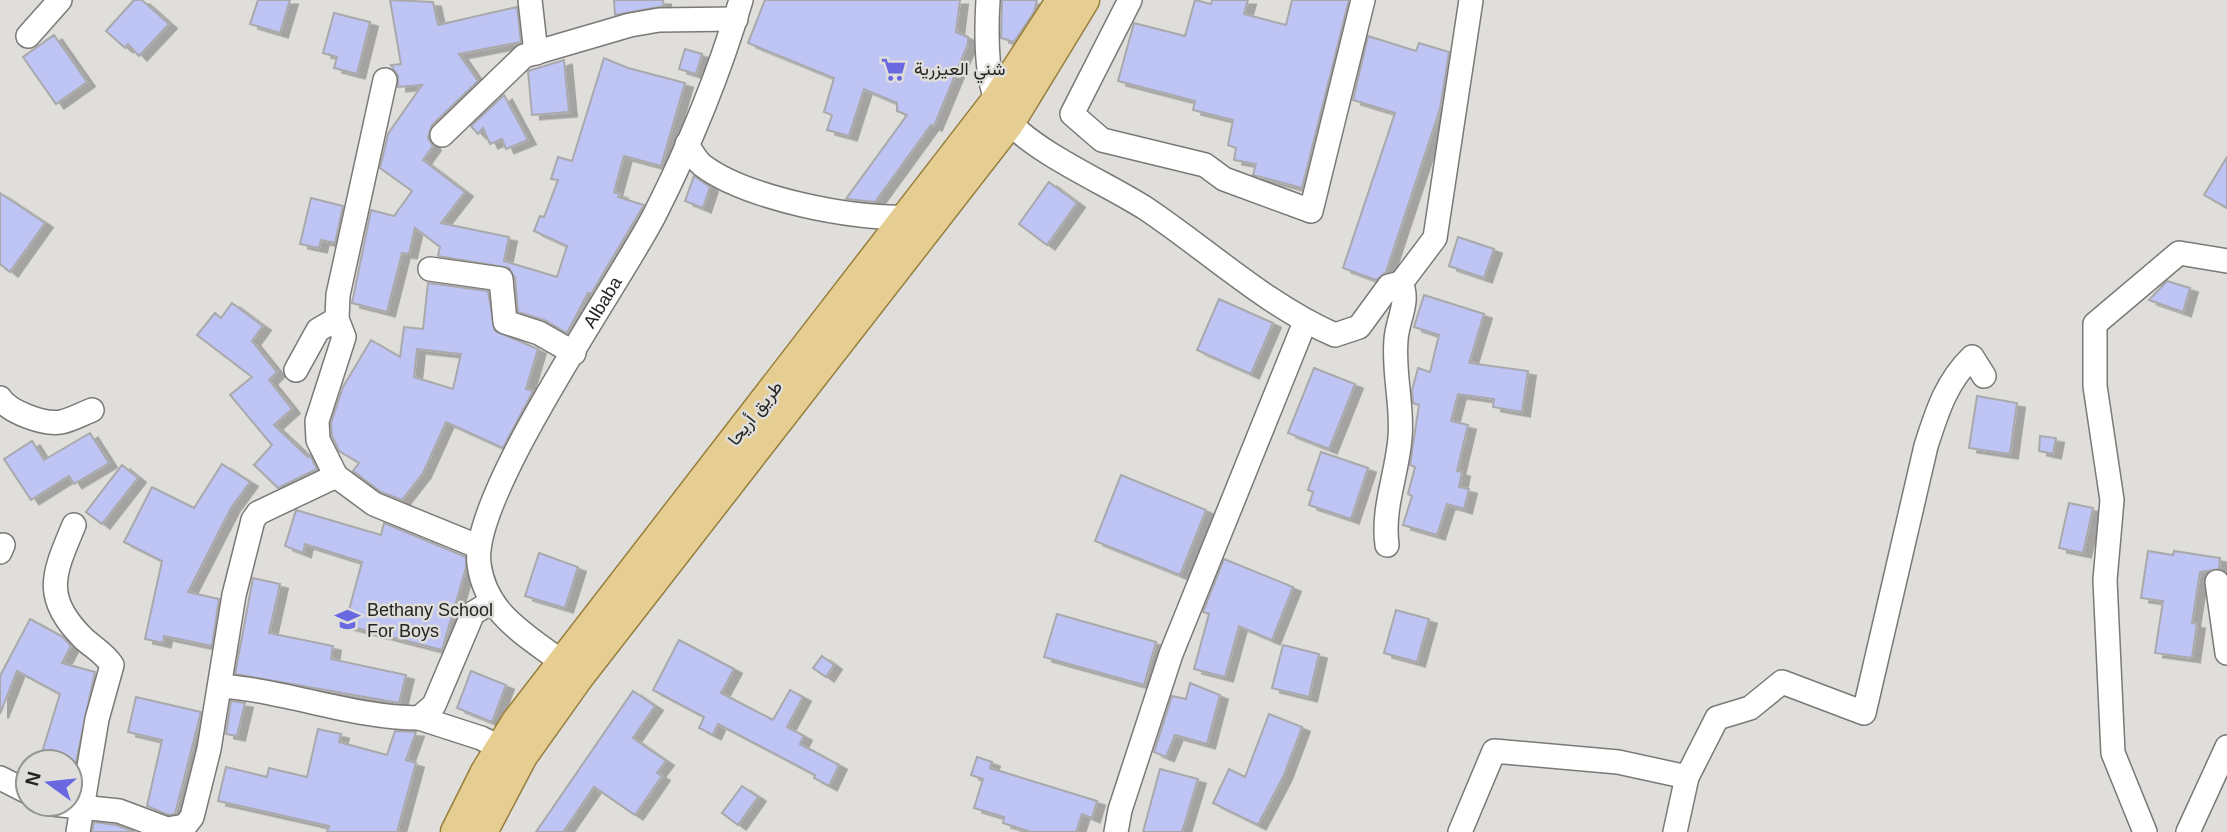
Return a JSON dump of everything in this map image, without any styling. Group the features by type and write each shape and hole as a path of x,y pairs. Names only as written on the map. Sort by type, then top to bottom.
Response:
{"main road":[{"name":"طريق أريحا","path":"482,832 570,668 907,217 1003,111 1062,0"},
{"name":"طريق أريحا","path":"456,832 501,748 570,668 1003,111 1084,0"}],"street":[{"path":"28,36 60,0"},
{"path":"530,0 536,52"},
{"path":"988,0 986,48 1003,111 1031,141 1144,208 1305,322 1335,335 1359,327 1389,286 1401,282 1435,237 1471,0"},
{"path":"1130,0 1072,114 1102,140 1205,165 1223,179 1311,211 1363,0"},
{"path":"442,135 524,56 659,20 738,9"},
{"name":"Albaba","path":"492,602 485,591 477,546 489,510 524,437 654,216 712,89 738,9"},
{"path":"385,80 345,259 337,319 344,337 317,422 318,440 337,476 374,503 477,546"},
{"path":"687,144 699,163 749,192 874,219 907,217"},
{"path":"2145,832 2113,753 2105,580 2112,500 2095,386 2095,324 2179,253 2227,261"},
{"path":"430,269 501,279 505,322 538,333 574,353"},
{"path":"1387,545 1384,521 1401,436 1395,369 1396,337 1406,293 1401,282"},
{"path":"296,370 318,330 337,319"},
{"path":"1116,832 1120,810 1171,654 1305,322"},
{"path":"1675,832 1687,777 1717,718 1751,708 1782,682 1864,713 1926,446 1939,406 1956,373 1972,357 1984,376"},
{"path":"0,398 4,405 27,415 59,422 92,410"},
{"path":"74,525 55,571 53,592 57,604 83,638 106,655 112,664 97,719 84,808 119,811 167,829 185,827 192,817 197,797 221,686 234,595 253,520 258,513 337,476"},
{"path":"2217,582 2227,653"},
{"path":"419,718 434,705 473,613 492,602 515,629 570,668"},
{"path":"221,686 259,689 389,718 419,718 481,738 501,748"},
{"path":"2188,832 2227,747"},
{"path":"1460,832 1494,751 1618,762 1687,777"}],"building":[{"path":"134,0 142,0 169,24 139,56 128,44 125,48 106,31"},
{"path":"258,0 290,0 280,33 250,24"},
{"path":"390,0 433,2 438,25 517,7 521,42 459,54 478,81 432,125 428,138 433,146 423,160 465,192 441,223 509,237 504,261 557,277 567,246 534,231 540,216 544,217 558,180 551,179 558,157 572,161 604,58 628,68 685,83 661,166 624,156 614,192 620,194 618,197 644,205 591,294 588,293 567,333 544,320 518,312 515,278 509,268 438,256 440,247 415,228 409,254 402,253 387,312 352,303 371,210 394,216 412,191 380,168 388,134 422,85 398,87 398,76 391,65 401,64"},
{"path":"614,0 663,0 664,6 615,15"},
{"path":"765,0 960,0 956,32 968,37 968,44 934,126 931,125 875,202 846,199 907,115 897,111 897,103 864,89 849,136 827,130 832,115 824,112 834,78 748,43"},
{"path":"1002,0 1037,0 1034,12 1014,42 1001,38"},
{"path":"1195,0 1211,4 1212,0 1248,0 1244,14 1286,25 1292,0 1349,0 1302,188 1253,175 1256,164 1234,160 1236,148 1228,145 1233,120 1193,110 1195,101 1118,81 1134,23 1185,36"},
{"path":"334,13 370,22 357,74 334,68 337,57 323,53"},
{"path":"54,35 87,82 56,104 23,57"},
{"path":"1368,36 1416,51 1419,43 1449,52 1440,109 1386,272 1376,280 1343,268 1395,113 1353,100"},
{"path":"685,49 702,54 696,74 679,69"},
{"path":"564,60 569,112 532,115 528,71"},
{"path":"504,95 528,140 506,149 502,139 490,144 483,128 478,134 471,126"},
{"path":"2227,157 2227,208 2204,195"},
{"path":"694,176 710,187 703,208 685,201"},
{"path":"1049,182 1077,203 1047,245 1019,224"},
{"path":"0,193 45,223 10,272 0,264"},
{"path":"311,198 343,206 335,243 321,240 319,248 300,244"},
{"path":"1458,237 1494,249 1484,278 1449,266"},
{"path":"2167,281 2190,288 2183,312 2149,300"},
{"path":"428,283 488,291 495,331 538,349 526,389 533,391 503,448 446,422 423,473 402,500 381,492 353,471 359,463 339,451 332,436 331,423 343,387 371,340 400,357 404,327 423,329","holes":["417,349 461,354 453,389 414,377"]},
{"path":"1424,295 1484,314 1469,363 1528,371 1522,412 1493,407 1494,399 1458,394 1451,421 1468,425 1457,471 1462,472 1459,487 1469,489 1464,509 1447,504 1437,535 1403,525 1412,496 1408,494 1415,467 1410,465 1419,405 1413,403 1412,390 1418,368 1430,372 1439,335 1414,327"},
{"path":"1219,299 1273,323 1251,374 1197,350"},
{"path":"232,303 263,326 252,341 277,372 269,380 292,409 274,425 308,457 310,455 317,469 278,488 254,465 272,445 230,395 252,377 197,335 215,313 221,318"},
{"path":"1314,368 1355,384 1329,449 1288,433"},
{"path":"1977,396 2017,403 2010,454 1969,448"},
{"path":"90,433 109,463 74,484 69,476 31,500 4,459 32,441 44,460"},
{"path":"2040,436 2056,438 2053,454 2039,451"},
{"path":"1321,452 1368,468 1351,519 1309,505 1313,492 1308,490"},
{"path":"222,464 250,482 231,508 188,592 219,599 212,646 164,636 163,643 145,639 162,561 124,542 152,487 194,508"},
{"path":"122,465 138,478 102,524 86,512"},
{"path":"1121,475 1206,510 1180,575 1095,541"},
{"path":"2069,503 2093,508 2083,553 2059,548"},
{"path":"296,510 381,535 384,523 466,557 466,568 442,650 345,625 362,562 305,544 303,553 285,546"},
{"path":"2148,551 2173,555 2174,551 2220,558 2219,569 2200,572 2192,623 2197,624 2192,658 2155,653 2163,601 2141,598"},
{"path":"539,553 578,567 565,608 525,596"},
{"path":"1224,559 1293,587 1272,640 1239,626 1225,677 1194,669 1209,614 1203,612"},
{"path":"253,578 280,584 269,633 333,646 331,659 406,675 399,703 235,674"},
{"path":"1396,610 1429,619 1417,662 1384,653"},
{"path":"1057,614 1156,642 1144,685 1044,657"},
{"path":"30,619 63,637 71,646 62,663 95,672 79,748 43,748 60,694 17,671 0,714 0,676"},
{"path":"679,640 734,669 721,693 773,720 790,690 803,697 787,727 804,736 800,744 839,765 829,786 814,778 815,775 718,724 713,735 699,728 704,717 653,690"},
{"path":"1283,645 1319,654 1309,697 1272,688"},
{"path":"822,656 834,665 826,677 813,668"},
{"path":"471,671 506,685 492,722 457,708"},
{"path":"1190,683 1220,695 1207,744 1175,735 1166,757 1154,752 1172,696 1186,699"},
{"path":"633,691 655,706 633,738 666,761 657,773 662,776 635,815 594,787 563,832 536,832"},
{"path":"136,697 201,712 175,814 168,815 147,806 162,740 128,732"},
{"path":"231,701 245,703 237,736 226,734"},
{"path":"1269,714 1302,727 1284,775 1258,825 1213,803 1229,769 1245,777"},
{"path":"318,729 341,734 339,742 387,755 395,731 416,732 406,760 416,763 397,832 327,832 329,826 218,801 226,767 267,777 269,768 307,777"},
{"path":"977,757 992,762 990,768 1097,801 1092,818 1082,814 1076,832 1031,832 1003,823 1004,817 974,808 983,779 971,775"},
{"path":"1160,769 1198,779 1182,832 1143,832"},
{"path":"742,786 758,797 738,825 722,813"},
{"path":"94,822 116,825 135,832 92,832"}],"place":[{"name":"شني العيزرية","path":"894,69"},
{"name":"Bethany School For Boys","path":"347,620"}]}
